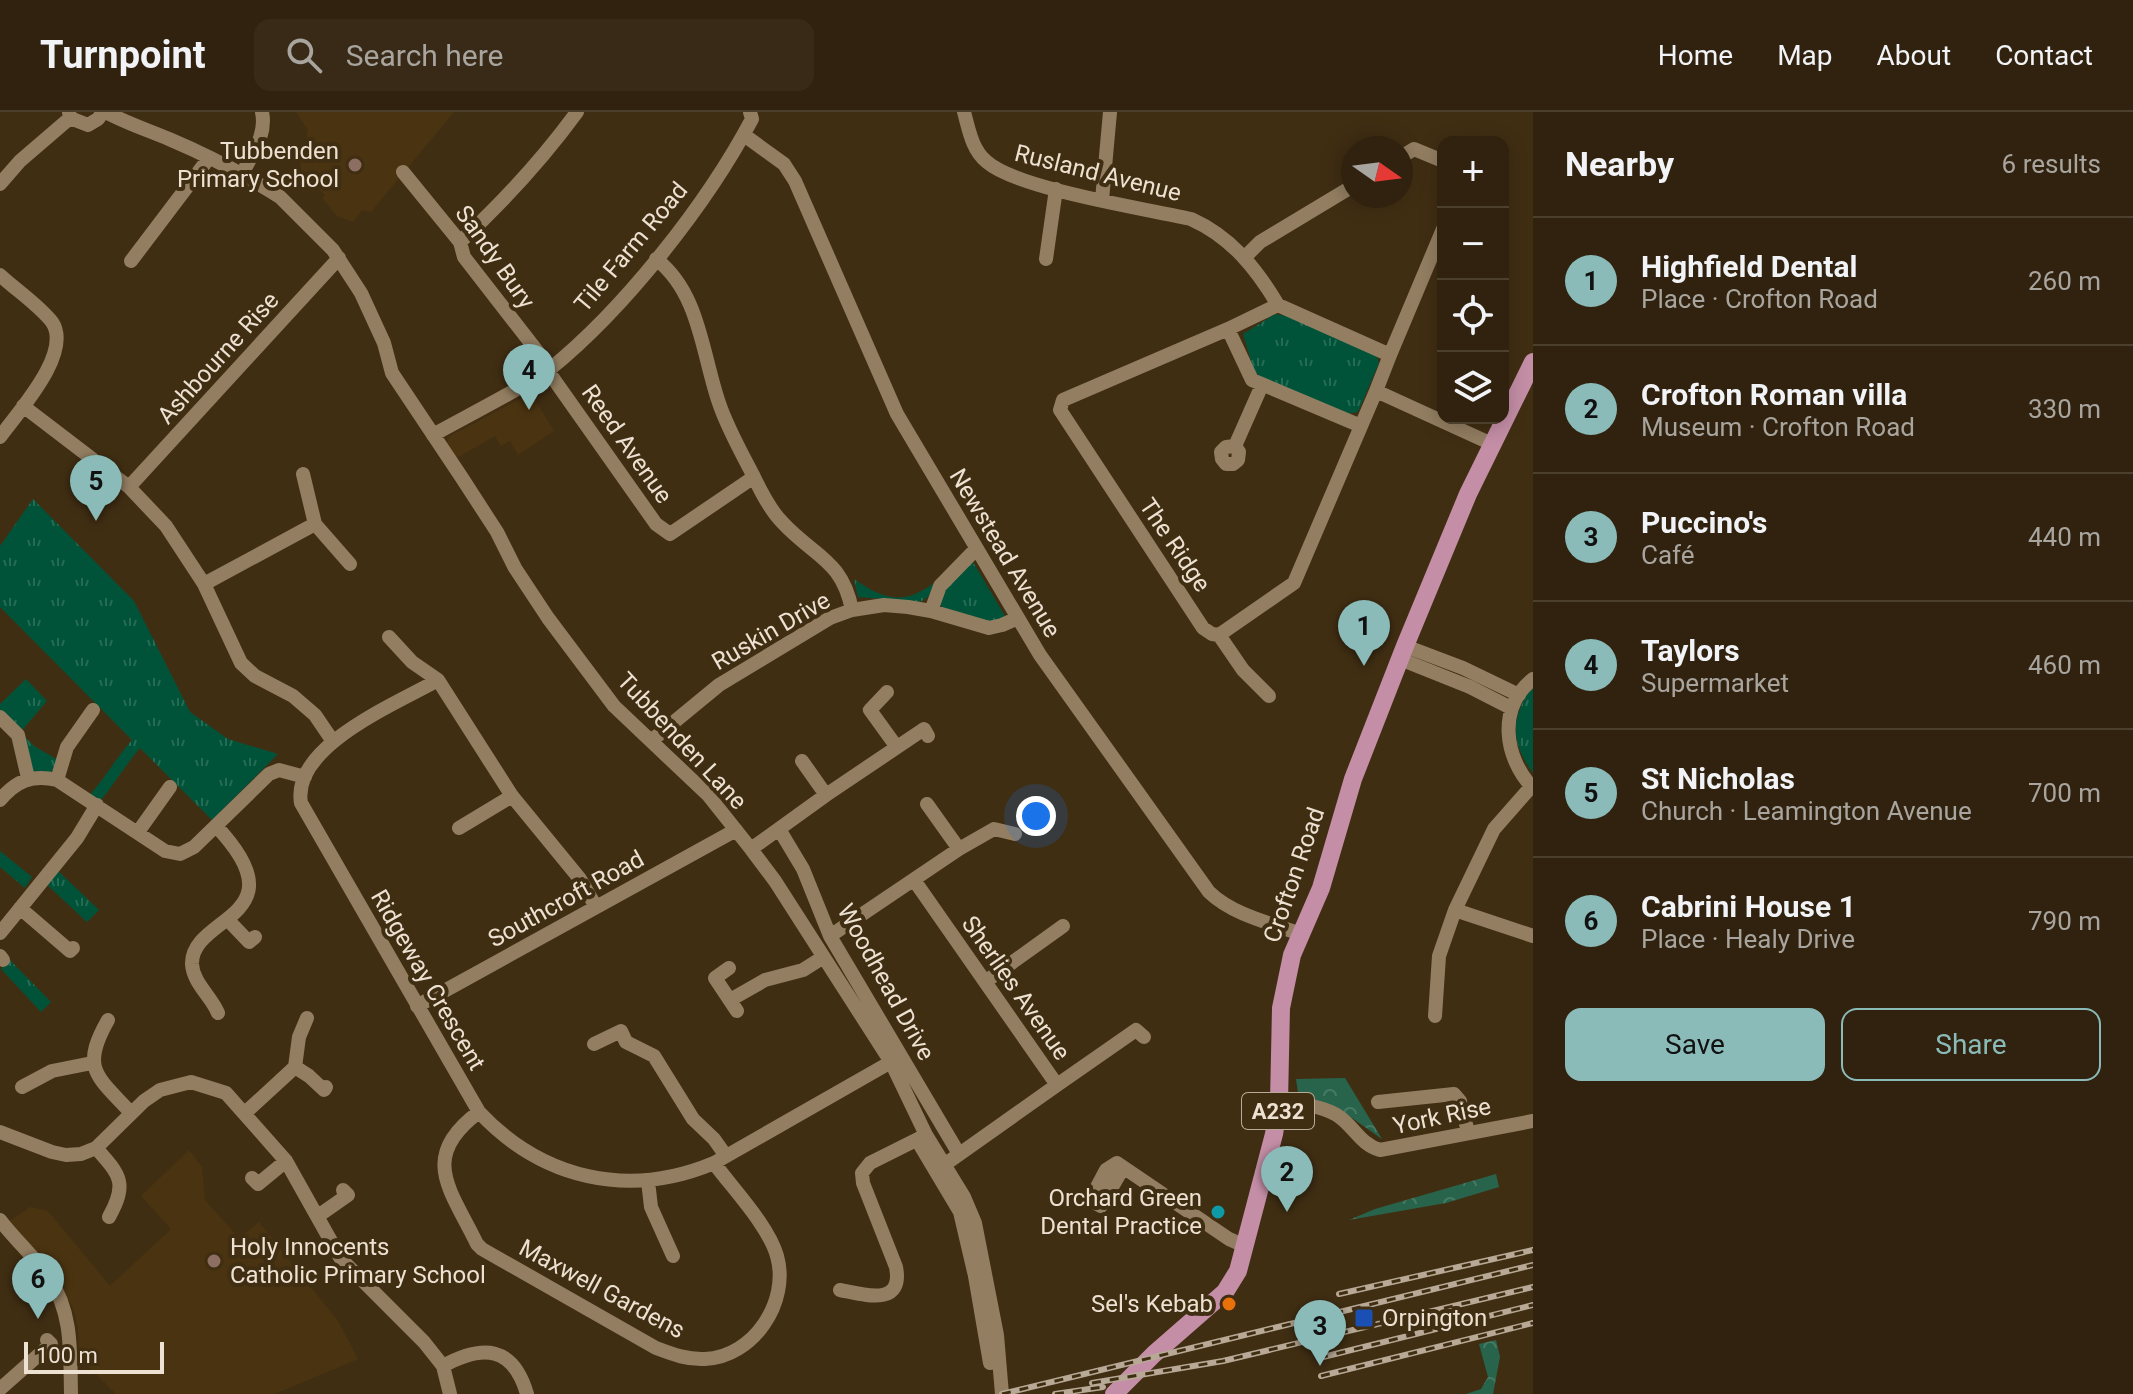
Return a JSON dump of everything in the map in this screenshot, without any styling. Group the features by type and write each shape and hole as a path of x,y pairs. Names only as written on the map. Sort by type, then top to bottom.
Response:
{"main road":[{"name":"Crofton Road","path":"1117,1390 1228,1288 1238,1271 1270,1152 1279,1102 1278,1042 1287,972 1321,888 1362,754 1402,652 1468,494 1533,362"}],"street":[{"path":"0,184 69,115 88,125 105,112"},
{"name":"Tubbenden Lane","path":"105,112 242,174 280,197 339,258 361,293 384,343 392,373 548,618 614,706 708,795 775,881 891,1062 922,1138 944,1165 969,1207 977,1231 980,1275 997,1335 1002,1394"},
{"path":"242,174 263,133 265,123 262,112"},
{"path":"460,242 506,198 577,112"},
{"name":"Tile Farm Road","path":"433,435 548,371 616,307 656,259 744,135 752,119 750,112"},
{"name":"Rusland Avenue","path":"964,112 973,144 986,162 1005,174 1056,189 1191,219 1209,227 1245,257 1259,273 1278,305"},
{"path":"1102,200 1110,112"},
{"name":"Newstead Avenue","path":"744,135 784,164 795,181 897,414 1040,655 1209,892 1219,902 1234,909 1301,934"},
{"path":"1413,150 1437,159"},
{"path":"131,261 209,158"},
{"name":"Sandy Bury","path":"403,172 460,242 464,257 544,360 548,371"},
{"path":"1046,259 1056,189"},
{"path":"1245,257 1260,242 1341,193"},
{"path":"1269,696 1243,670 1219,635 1294,583 1437,243"},
{"name":"Ashbourne Rise","path":"129,487 339,258"},
{"path":"656,259 671,270 698,322 719,403 754,477 779,520 840,574 848,588 852,610"},
{"path":"0,275 52,323 58,340 54,360 0,437"},
{"path":"1361,426 1252,380 1228,329 1278,305 1390,355"},
{"name":"The Ridge","path":"1219,635 1203,628 1060,410 1063,400 1228,329"},
{"name":"Reed Avenue","path":"548,371 656,524 670,534 754,477"},
{"path":"1235,446 1262,385"},
{"path":"1376,391 1492,444"},
{"path":"23,406 129,487 166,526 204,584 241,663 255,676 293,696 315,715 332,740"},
{"path":"303,474 315,524 350,564"},
{"path":"204,584 315,524"},
{"path":"931,611 940,586 976,549"},
{"name":"Ruskin Drive","path":"651,741 719,685 830,618 852,610 884,605 931,611 989,628 1018,618"},
{"path":"389,637 412,662 438,680 512,796 580,879 596,907"},
{"path":"1402,652 1463,668 1515,701"},
{"path":"1435,1016 1439,956 1455,910 1494,829 1532,787 1517,766 1509,746 1508,723 1515,701 1533,679"},
{"path":"0,800 28,778 57,780 165,851 180,854 194,847 269,774 279,770 305,777 332,740 438,680"},
{"path":"887,692 870,710 896,746"},
{"path":"57,780 67,747 93,710"},
{"path":"1,720 18,735 28,778"},
{"path":"751,849 896,746 924,729 928,736"},
{"path":"802,761 826,795"},
{"name":"Ridgeway Crescent","path":"305,777 301,786 301,803 479,1112 498,1132 543,1162 609,1181 648,1181 686,1175 720,1160 891,1062"},
{"path":"138,832 170,787"},
{"path":"459,828 512,796"},
{"path":"927,804 959,849"},
{"path":"0,933 77,838 97,805"},
{"path":"216,826 231,842 248,873 249,889 243,904 201,942 191,961 195,978 214,1002 218,1013"},
{"name":"Woodhead Drive","path":"779,829 803,869 830,936 959,1154"},
{"path":"830,936 959,849 994,829 1008,832"},
{"name":"Southcroft Road","path":"417,1006 736,830"},
{"name":"Sherlies Avenue","path":"914,880 1057,1085 944,1165"},
{"path":"20,908 70,951 73,948"},
{"path":"1455,910 1533,936"},
{"path":"228,920 249,942 255,937"},
{"path":"985,982 1066,924"},
{"path":"729,968 715,978 733,1006 765,980 803,970 822,958"},
{"path":"245,1113 295,1067 299,1037 307,1018"},
{"path":"108,1020 95,1046 92,1063 100,1080 131,1113"},
{"path":"1057,1085 1137,1029"},
{"name":"Maxwell Gardens","path":"479,1112 452,1137 445,1154 443,1174 482,1249 656,1348 684,1358 708,1359 734,1350 757,1334 773,1311 780,1284 777,1255 720,1160 714,1139 693,1119 654,1056 626,1042 621,1031 594,1044"},
{"path":"22,1087 52,1071 92,1063"},
{"path":"295,1067 324,1090 326,1087"},
{"path":"0,1132 66,1155 81,1154 96,1148 131,1113 160,1090 191,1082 226,1093 286,1161 341,1259 424,1342 443,1366 450,1394"},
{"path":"1378,1102 1453,1094 1460,1101 1468,1132"},
{"name":"York Rise","path":"1279,1102 1299,1104 1339,1116 1366,1143 1380,1150 1533,1121"},
{"path":"840,1290 877,1297 887,1294 894,1287 896,1267 863,1183 862,1173 870,1163 922,1138 960,1212 980,1275 990,1363"},
{"path":"96,1148 118,1173 121,1188 109,1217"},
{"path":"252,1178 258,1184 286,1161"},
{"path":"1123,1168 1229,1239 1245,1246"},
{"path":"648,1181 651,1207 673,1256"},
{"path":"318,1216 348,1195 343,1190"},
{"path":"0,1220 49,1277 63,1304 69,1338 71,1394"},
{"path":"0,1389 51,1344 47,1340"},
{"path":"443,1366 461,1356 479,1351 492,1352 514,1365 527,1394"}],"shaded area":[{"name":"Tubbenden Primary School","path":"296,112 454,112 371,212 362,210 353,222 337,216 322,198 325,195 302,175 300,160 308,130"},
{"path":"531,393 554,431 518,455 510,441 501,446 495,436 455,459 446,444 450,436"},
{"name":"Holy Innocents Catholic Primary School","path":"189,1150 202,1167 205,1200 239,1238 259,1222 338,1321 358,1359 275,1394 116,1394 79,1357 78,1328 73,1308 59,1285 8,1222 30,1207 48,1211 110,1286 171,1229 141,1196"}],"green space":[{"path":"1275,314 1287,316 1376,354 1379,363 1358,412 1347,414 1262,378 1254,371 1243,334"},
{"path":"33,499 134,601 190,712 228,739 278,754 212,820 140,748 97,805 87,798 132,740 0,607 0,546"},
{"path":"973,562 1005,616 992,623 942,608 940,604 943,593 968,563"},
{"path":"854,579 896,598 916,594 938,580 928,597 920,602 858,597"},
{"path":"26,679 47,701 18,735 0,717 0,704"},
{"path":"1533,686 1533,773 1520,751 1516,730 1520,708"},
{"path":"23,735 34,746 58,760 51,774 31,772"},
{"path":"0,851 32,877 25,888 0,867"},
{"path":"54,867 99,910 87,922 43,881"},
{"path":"10,960 51,1002 41,1012 1,969"},
{"path":"1345,1078 1382,1139 1342,1111 1299,1099 1296,1079"},
{"path":"1496,1174 1499,1187 1446,1203 1349,1220 1375,1209"},
{"path":"1496,1340 1500,1357 1493,1394 1466,1394 1481,1389 1488,1377 1479,1344"}],"railway":[{"path":"1339,1294 1533,1250"},
{"path":"1002,1394 1533,1265"},
{"path":"1092,1383 1223,1361 1533,1287"},
{"path":"1319,1358 1533,1305"},
{"path":"1321,1376 1533,1323"},
{"path":"1055,1394 1103,1387"}],"place":[{"name":"Tubbenden Primary School","path":"355,165"},
{"name":"Taylors","path":"529,410"},
{"name":"St Nicholas","path":"96,521"},
{"name":"Highfield Dental","path":"1364,666"},
{"name":"Orchard Green Dental Practice","path":"1218,1212"},
{"name":"Crofton Roman villa","path":"1287,1212"},
{"name":"Holy Innocents Catholic Primary School","path":"214,1261"},
{"name":"Sel's Kebab","path":"1229,1304"},
{"name":"Orpington","path":"1364,1318"},
{"name":"Cabrini House 1","path":"38,1319"},
{"name":"Puccino's","path":"1320,1366"}]}
